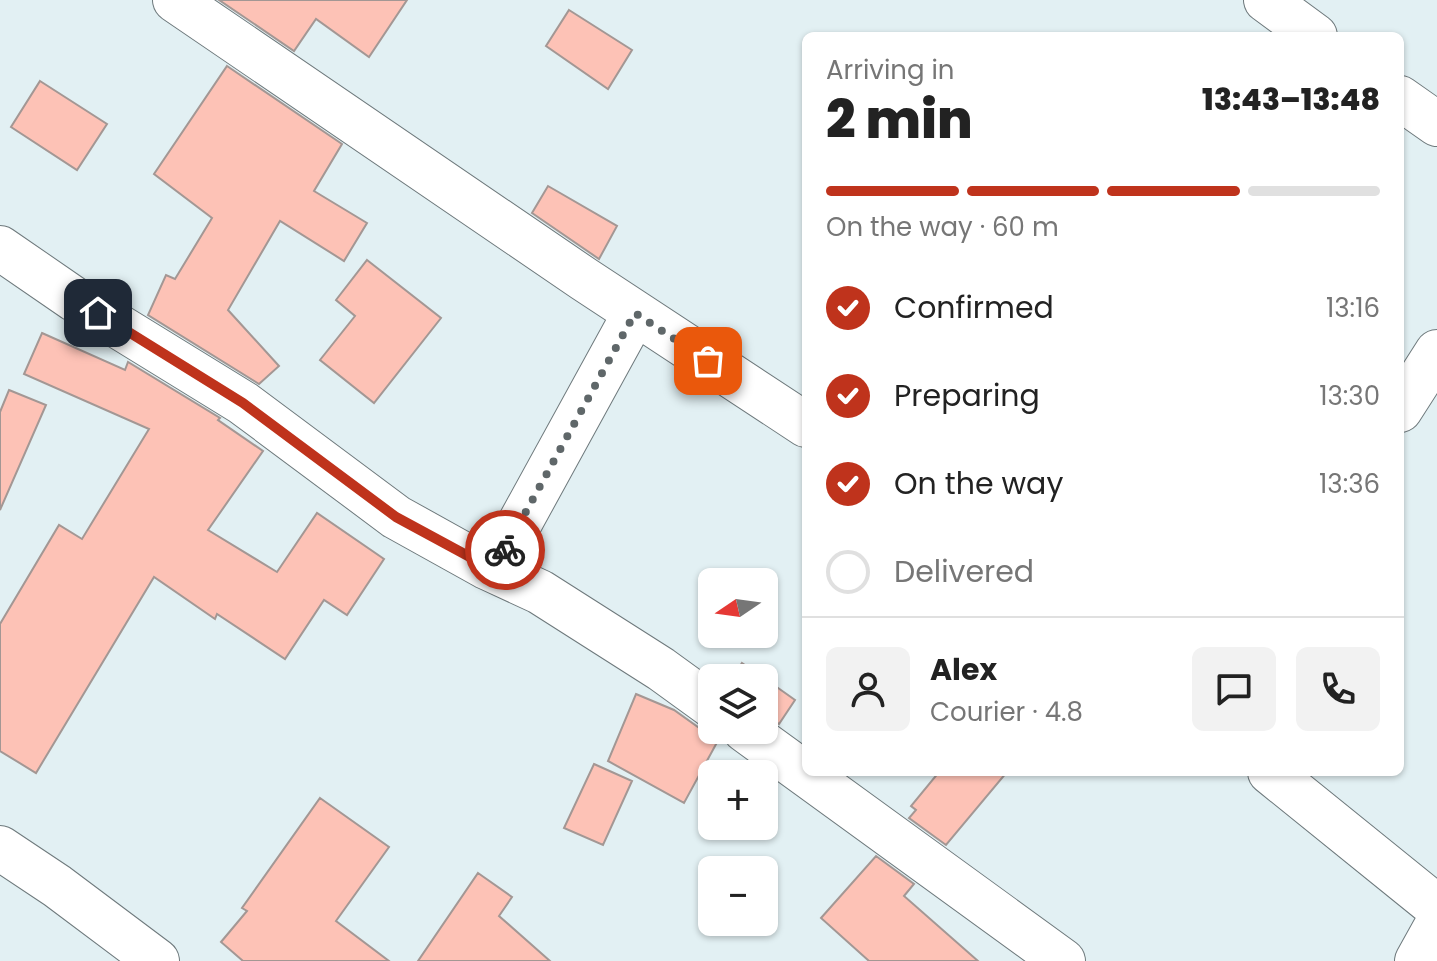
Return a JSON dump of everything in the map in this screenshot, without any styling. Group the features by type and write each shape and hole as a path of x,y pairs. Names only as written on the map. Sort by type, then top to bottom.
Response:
{"street":[{"path":"175,0 635,313 802,422"},
{"path":"1266,0 1310,32"},
{"path":"1404,101 1437,124"},
{"path":"0,248 74,299 243,403 396,517 540,592 698,696"},
{"path":"494,570 635,313"},
{"path":"1404,404 1437,352"},
{"path":"764,744 802,771"},
{"path":"808,776 1063,961"},
{"path":"1275,776 1437,907"},
{"path":"0,848 57,886 157,961"},
{"path":"1417,961 1437,925"}],"building":[{"path":"219,0 407,0 369,57 316,19 294,51"},
{"path":"569,10 632,50 608,89 546,46"},
{"path":"227,66 342,144 314,191 367,223 344,261 280,221 228,310 279,366 259,384 148,315 166,275 175,279 212,218 154,174"},
{"path":"40,81 107,124 77,170 11,127"},
{"path":"548,186 617,226 599,259 532,213"},
{"path":"367,260 441,318 374,403 320,360 355,316 336,300"},
{"path":"42,333 125,370 128,362 220,418 218,420 263,451 208,530 277,572 317,513 384,559 347,615 324,600 285,659 217,614 215,619 154,577 36,773 0,751 0,624 59,525 82,539 149,429 24,374"},
{"path":"9,390 46,405 0,510 0,412"},
{"path":"778,688 795,700 778,723"},
{"path":"636,694 674,710 698,727 698,744 716,744 707,760 698,760 698,777 684,803 608,761"},
{"path":"594,764 632,781 603,845 564,828"},
{"path":"936,776 1004,776 946,845 909,818 916,810 911,806"},
{"path":"320,798 389,847 336,921 389,961 243,961 221,942 247,911 242,908"},
{"path":"876,856 914,884 904,896 978,961 869,961 821,918"},
{"path":"478,873 512,897 499,916 550,961 418,961"}],"way so far":[{"path":"505,550 635,313 708,361"}],"route":[{"path":"98,313 243,403 396,517 494,570 505,550"}]}
